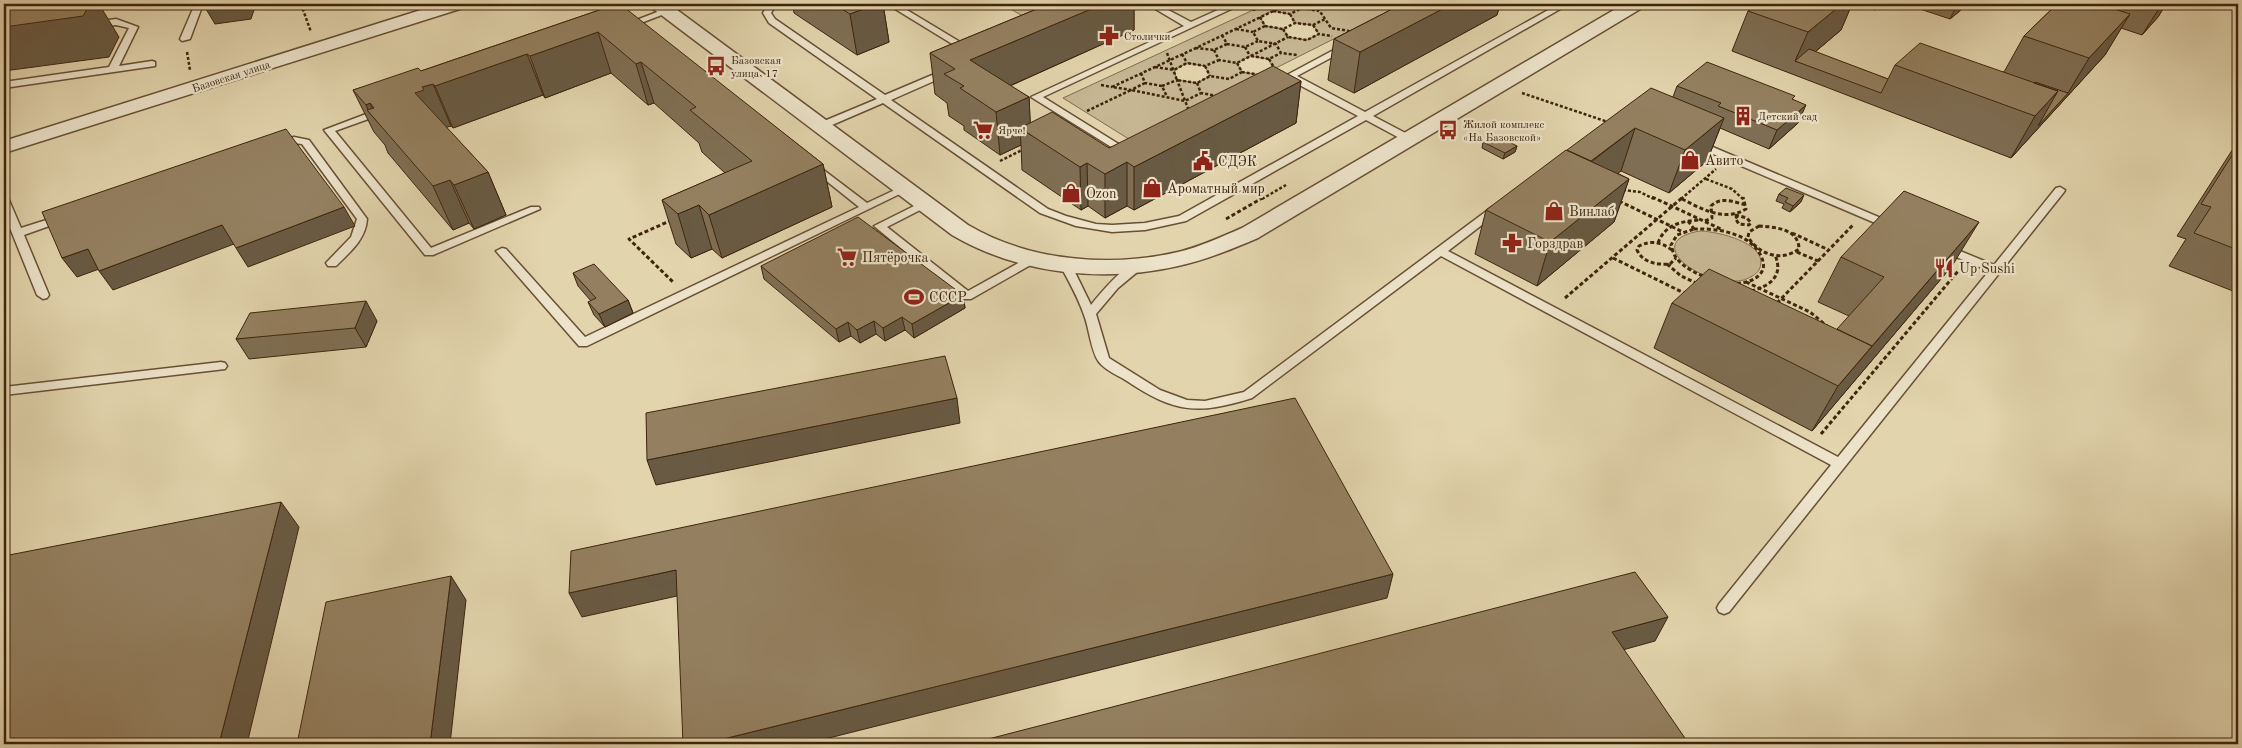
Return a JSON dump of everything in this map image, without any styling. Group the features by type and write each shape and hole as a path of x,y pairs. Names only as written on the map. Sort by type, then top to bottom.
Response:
{"street":[{"name":"Базовская улица","path":"4,147 457,4"},
{"path":"663,7 960,230 989,245 1035,259 1082,266 1138,265 1178,260 1250,233 1636,4"}],"lane":[{"path":"185,39 199,4"},
{"path":"777,4 771,6 767,13 772,21 1044,211 1068,222 1101,229 1138,229 1182,219 1565,4"},
{"path":"891,4 980,58"},
{"path":"1150,4 1190,26"},
{"path":"1141,153 1132,158 1036,97 1238,4"},
{"path":"613,30 636,27 663,7"},
{"path":"81,27 116,22 134,27 113,69"},
{"path":"1264,90 1351,45"},
{"path":"4,85 152,64"},
{"path":"821,126 954,69"},
{"path":"1290,76 1409,139"},
{"path":"393,108 329,130 429,253 535,209"},
{"path":"1686,139 1899,229"},
{"path":"271,146 288,140 304,142 362,219 363,226 357,238 332,263"},
{"path":"806,160 866,207"},
{"path":"502,251 583,343 905,189"},
{"path":"1724,608 2060,190"},
{"path":"4,200 43,295"},
{"path":"924,204 879,226 967,296 1035,259"},
{"path":"1064,263 1090,314 1104,360 1167,400 1197,407 1226,403 1248,395 1503,204"},
{"path":"18,233 74,214"},
{"path":"1934,244 1996,270"},
{"path":"1440,251 1840,464"},
{"path":"1090,314 1114,285 1138,265"},
{"path":"4,391 221,366"}],"path":[{"path":"301,4 312,37"},
{"path":"1112,87 1288,4"},
{"path":"1299,4 1302,8"},
{"path":"1314,4 1331,28 1349,31 1357,27"},
{"path":"1272,11 1290,14 1302,8 1319,11"},
{"path":"1290,14 1295,23"},
{"path":"1260,17 1265,26"},
{"path":"1236,29 1252,32 1265,26 1283,29 1295,23 1313,25 1325,20"},
{"path":"1313,25 1319,34"},
{"path":"1283,29 1288,38"},
{"path":"1252,32 1258,41"},
{"path":"1155,67 1174,70 1187,63 1205,66 1219,60 1237,63 1288,38 1307,40 1319,34 1337,37"},
{"path":"1222,35 1227,44"},
{"path":"185,39 190,75"},
{"path":"1307,40 1310,45"},
{"path":"1196,48 1214,50 1227,44 1245,47 1258,41 1276,44 1282,53"},
{"path":"1245,47 1250,56"},
{"path":"1166,50 1189,112 1197,108"},
{"path":"1214,50 1219,60"},
{"path":"1250,56 1269,59 1282,53 1300,56"},
{"path":"1182,54 1187,63"},
{"path":"1269,59 1274,69"},
{"path":"1237,63 1242,72"},
{"path":"1205,66 1210,76"},
{"path":"1093,117 1085,112 1145,83 1162,86 1177,80 1196,83 1210,76 1229,79 1242,72 1261,76 1254,79"},
{"path":"1141,74 1145,83"},
{"path":"1229,79 1232,84"},
{"path":"1196,83 1201,93"},
{"path":"1094,84 1185,101 1201,93 1220,96 1213,100"},
{"path":"1162,86 1167,97"},
{"path":"1518,91 1535,99 1593,116 1611,124"},
{"path":"984,169 1026,148"},
{"path":"1552,310 1730,158"},
{"path":"1706,179 1739,194 1746,205"},
{"path":"1684,232 1624,204 1617,195 1620,190 1633,190 1776,255 1789,256 1797,252 1800,245 1798,240 1785,230"},
{"path":"1682,198 1711,211 1751,221 1749,225"},
{"path":"1658,243 1660,235 1671,226 1688,221 1704,221 1712,218 1712,204 1719,200 1746,205"},
{"path":"1736,216 1746,209 1746,205"},
{"path":"1774,305 1864,214"},
{"path":"1736,216 1736,221 1753,228"},
{"path":"673,220 629,239 685,294"},
{"path":"1688,221 1694,229"},
{"path":"1676,258 1667,264 1648,262 1638,254 1639,246 1643,243 1658,243 1672,250 1676,258 1687,270 1711,280 1732,283 1746,282 1758,277 1763,271 1762,256 1748,237 1749,232 1753,228 1767,226 1785,230 1829,250"},
{"path":"1672,250 1674,240 1684,232 1694,229 1710,229 1736,236"},
{"path":"1797,252 1818,261"},
{"path":"1748,294 1746,292 1761,289 1772,283 1778,276 1780,268 1776,255"},
{"path":"1613,258 1694,297"},
{"path":"1667,264 1681,276 1701,285"},
{"path":"1810,448 1962,266"},
{"path":"1746,282 1819,318 1830,332"},
{"path":"1723,288 1727,286 1740,287"}],"shaded area":[{"path":"1002,4 1059,4 1026,18"},
{"path":"1266,4 1403,4 1274,69 1268,59 1250,56 1237,63 1242,72 1261,75 1132,141 1063,98","holes":["1272,11 1290,14 1295,23 1313,25 1319,34 1307,40 1288,37 1283,29 1265,26 1260,17","1187,63 1205,66 1210,76 1197,83 1177,80 1174,70"]},
{"path":"1700,231 1729,236 1750,246 1757,253 1761,261 1759,270 1744,280 1728,281 1711,278 1683,263 1676,253 1675,244 1683,236"}],"building":[{"path":"38,4 90,4 83,16 4,27 4,8"},
{"path":"620,4 823,164 709,215 699,205 678,214 662,200 752,161 690,110 696,107 641,62 636,64 598,32 435,86 433,84 422,87 424,90 415,93 488,172 454,185 450,180 433,186 367,110 374,108 370,103 366,105 353,90 418,68 421,71"},
{"path":"834,4 877,4 850,14"},
{"path":"1049,4 1103,4 970,60 1029,97 996,112 960,88 964,86 944,74 955,69 930,53"},
{"path":"1402,4 1452,4 1360,52 1334,39"},
{"path":"1757,4 1842,4 1808,32 1748,11"},
{"path":"1946,4 1960,4 1956,7"},
{"path":"2057,4 2098,4 2130,14 2089,58 2024,36"},
{"path":"1920,43 2058,91 2035,116 1895,65"},
{"path":"1809,49 1888,79 1881,93 1795,61"},
{"path":"1707,62 1795,96 1792,99 1806,105 1777,130 1718,106 1721,103 1677,86"},
{"path":"1273,66 1301,81 1134,167 1127,162 1105,174 1087,163 1080,167 1020,128 1052,112 1109,148"},
{"path":"2035,82 2068,93 2038,126 2058,91"},
{"path":"1651,88 1724,118 1685,150 1635,128 1591,161 1567,150"},
{"path":"286,129 344,207 236,248 222,225 99,271 88,249 62,258 42,212"},
{"path":"1495,135 1517,146 1505,153 1483,142"},
{"path":"2238,146 2238,250 2194,233 2211,207 2201,204"},
{"path":"1566,150 1629,179 1550,242 1486,210"},
{"path":"1786,188 1804,195 1793,206 1785,202 1788,198 1779,194"},
{"path":"1904,191 1979,222 1872,346 1837,329 1884,277 1841,257"},
{"path":"858,217 963,295 912,324 902,317 883,328 874,321 857,330 848,322 836,329 761,266"},
{"path":"594,264 628,300 599,314 588,302 596,298 573,273"},
{"path":"1709,269 1872,346 1838,386 1672,303"},
{"path":"366,301 355,328 236,339 250,313"},
{"path":"945,356 957,398 647,460 646,413"},
{"path":"1295,398 1393,574 703,744 683,744 676,570 569,593 571,551"},
{"path":"281,502 219,744 4,744 4,556"},
{"path":"1635,572 1668,617 1612,632 1689,744 969,744"},
{"path":"451,576 430,744 297,744 326,602"}],"place":[{"name":"Столички","path":"1109,36"},
{"name":"Базовская улица, 17","path":"716,66"},
{"name":"Детский сад","path":"1743,116"},
{"name":"Ярче!","path":"983,130"},
{"name":"Жилой комплекс «На Базовской»","path":"1448,130"},
{"name":"Авито","path":"1690,160"},
{"name":"СДЭК","path":"1203,161"},
{"name":"Ароматный мир","path":"1152,188"},
{"name":"Ozon","path":"1071,193"},
{"name":"Винлаб","path":"1554,211"},
{"name":"Горздрав","path":"1512,243"},
{"name":"Пятёрочка","path":"847,257"},
{"name":"Up Sushi","path":"1944,268"},
{"name":"СССР","path":"914,297"}]}
